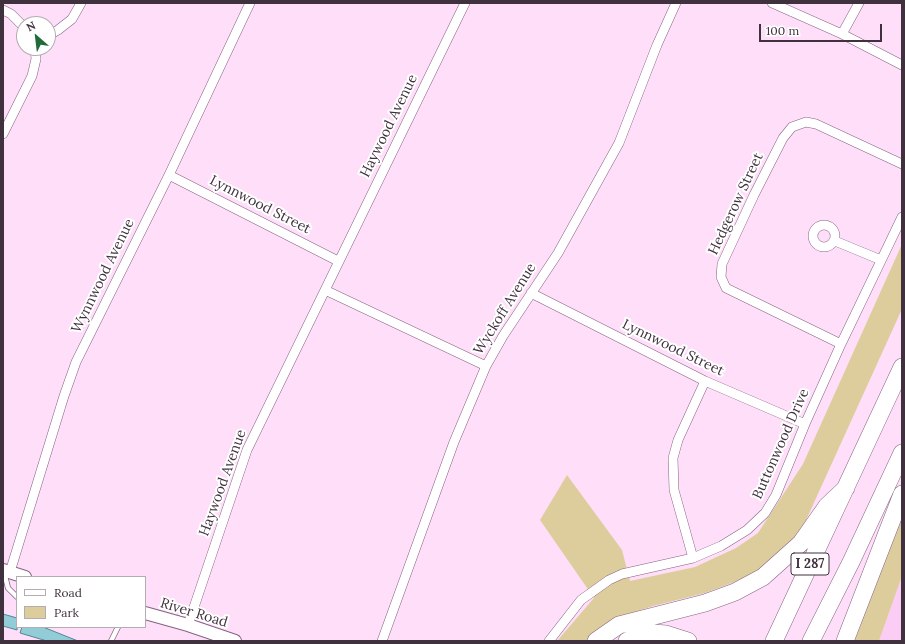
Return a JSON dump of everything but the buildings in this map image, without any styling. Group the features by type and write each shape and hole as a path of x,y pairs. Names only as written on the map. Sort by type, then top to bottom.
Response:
{"highway":[{"name":"I 287","path":"774,641 902,367"},
{"name":"I 287","path":"811,641 851,562 902,453"},
{"path":"596,641 619,625 710,601 735,592 762,577 801,543 827,506 846,488"},
{"path":"845,641 902,494"},
{"path":"627,641 642,635 653,633 666,634 688,641"}],"street":[{"path":"56,31 72,19 81,3"},
{"name":"Wynnwood Avenue","path":"6,571 76,362 169,175 250,3"},
{"name":"Haywood Avenue","path":"188,625 247,450 465,3"},
{"name":"Wyckoff Avenue","path":"382,641 454,442 486,366 530,292 558,253 578,220 619,143 657,45 676,3"},
{"path":"772,3 842,34 902,65"},
{"path":"842,34 859,3"},
{"path":"3,10 16,19"},
{"path":"3,134 32,76 36,56"},
{"name":"Hedgerow Street","path":"841,344 726,288 721,277 722,264 757,188 783,138 792,127 806,122 816,124 902,164"},
{"name":"Lynnwood Street","path":"169,175 338,261"},
{"name":"Buttonwood Drive","path":"549,641 581,600 609,580 622,574 693,558 728,542 747,530 765,513 776,495 805,424 841,344 902,217"},
{"path":"835,241 881,260"},
{"path":"325,290 486,366"},
{"name":"Lynnwood Street","path":"530,292 705,380 805,424"},
{"path":"693,558 674,490 673,458 678,440 705,380"},
{"path":"6,571 22,576"},
{"name":"River Road","path":"146,614 188,625 232,641"}],"lane":[{"path":"6,571 8,588 16,596"},
{"path":"111,641 118,628"}],"shaded area":[{"path":"902,576 902,641 879,641"}],"green space":[{"path":"902,244 902,309 802,529 782,552 753,575 705,593 653,606 614,619 586,641 557,641 594,598 540,520 567,475 622,550 630,581 695,567 736,548 758,533 803,464"},
{"path":"902,518 902,576 879,641 854,641"}]}
